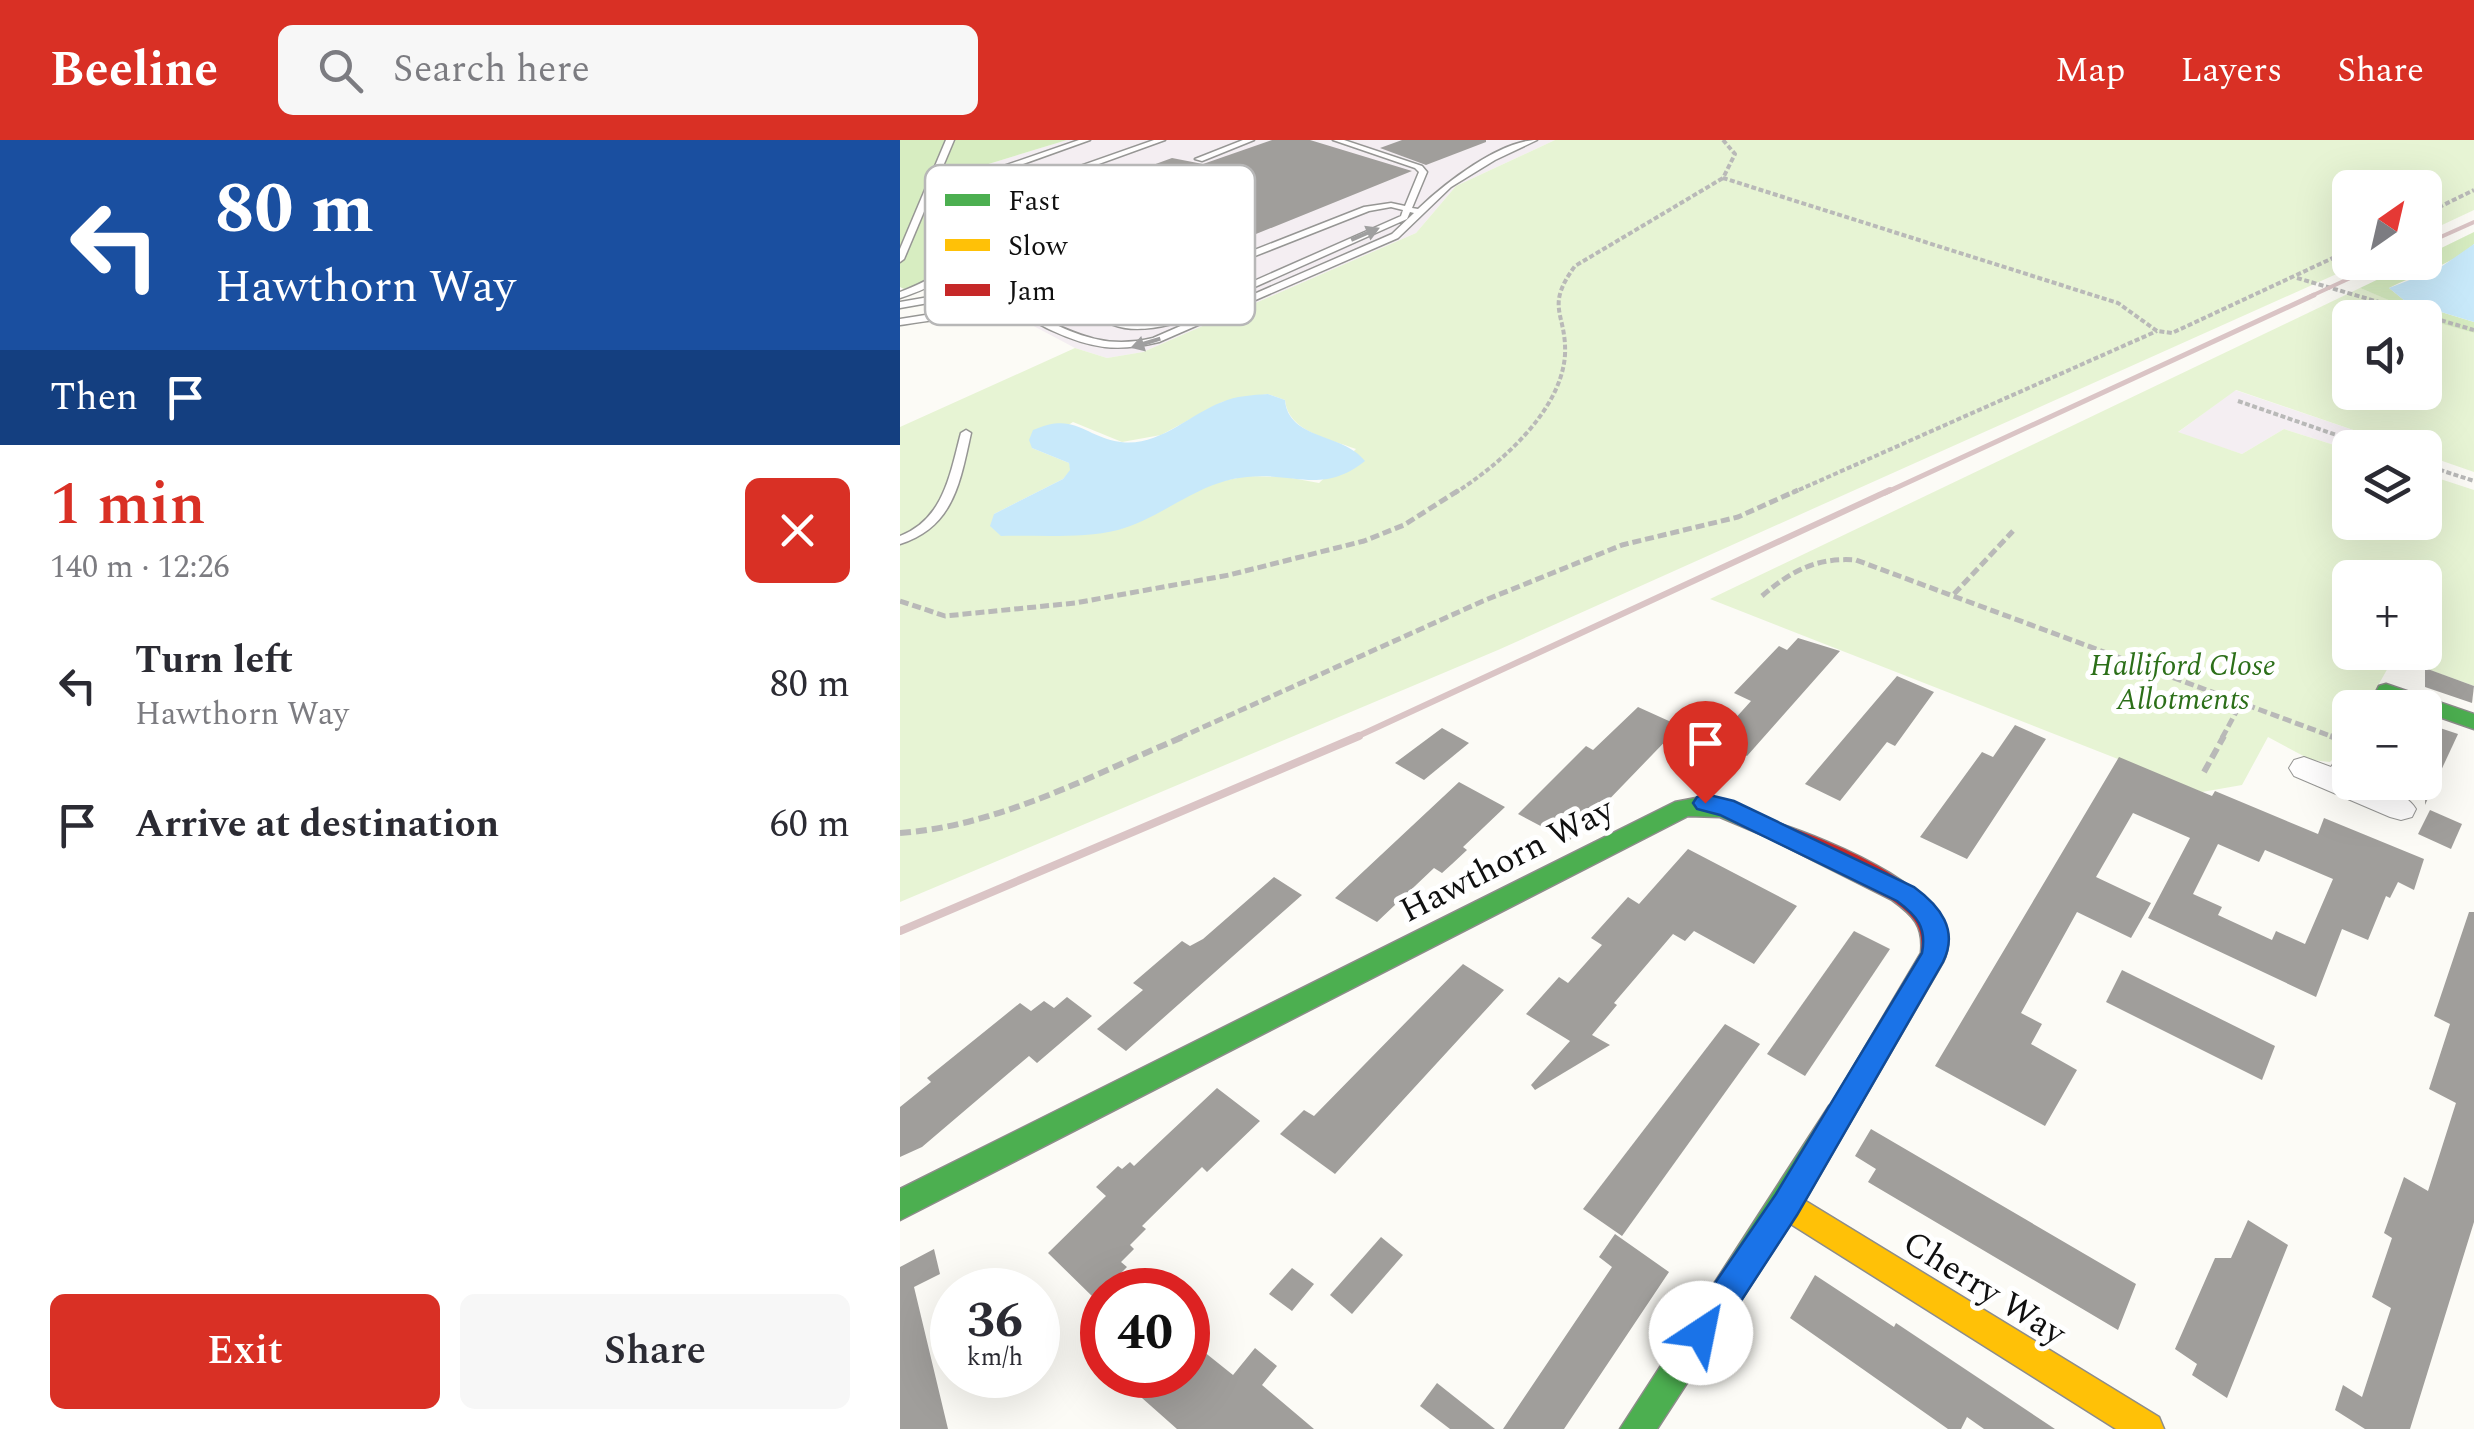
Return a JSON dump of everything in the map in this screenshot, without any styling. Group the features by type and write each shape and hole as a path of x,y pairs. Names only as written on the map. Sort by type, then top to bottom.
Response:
{"street":[{"path":"2442,711 2474,722"},
{"path":"2304,768 2332,769"},
{"path":"2388,800 2401,809"},
{"name":"Hawthorn Way","path":"900,1205 1683,808 1705,803 1726,808 1906,894 1923,907 1934,923 1937,940 1934,955 1786,1204 1637,1429"},
{"name":"Cherry Way","path":"1786,1204 2147,1429"}],"lane":[{"path":"940,165 950,140"},
{"path":"1015,165 1086,140"},
{"path":"1091,165 1162,140"},
{"path":"1199,158 1250,140"},
{"path":"1255,283 1404,218 1408,211 1423,172 1336,140"},
{"path":"1255,296 1395,236 1468,172 1533,140"},
{"path":"1468,172 1544,141"},
{"path":"900,260 925,200"},
{"path":"1255,253 1367,209 1391,205 1420,212"},
{"path":"900,295 925,285"},
{"path":"900,305 925,301"},
{"path":"900,322 925,318"},
{"path":"1047,325 1091,345 1134,348 1188,325"},
{"path":"1117,325 1128,330 1157,325"},
{"path":"900,540 929,525 948,502 966,433"}],"path":[{"path":"900,601 945,616 1075,603 1229,575 1364,541 1404,525 1470,484 1523,440 1559,381 1565,354 1557,303 1561,284 1575,266 1723,178 1735,154 1723,140"},
{"path":"1723,178 2118,303 2156,331 2172,333 2332,259"},
{"path":"2442,206 2474,190"},
{"path":"2291,279 2301,278 2474,330"},
{"path":"900,832 945,830 1040,798 1308,683 1483,601 1622,545 1738,518 2156,331"},
{"path":"2238,401 2332,433"},
{"path":"2442,471 2474,481"},
{"path":"1954,594 2012,531"},
{"path":"1762,596 1794,568 1811,561 1843,558 1954,594 2332,736"},
{"path":"2204,772 2241,703"}],"shaded area":[{"path":"1067,140 1555,140 1456,186 1416,233 1255,303 1255,165 985,165"},
{"path":"1032,325 1205,325 1143,352 1107,358 1075,348"},
{"path":"2235,390 2353,430 2332,430 2332,444 2284,429 2242,454 2177,433"}],"green space":[{"path":"900,140 1067,140 985,165 925,165 925,282 900,287"},
{"path":"1555,140 2474,140 2474,210 2442,225 2442,170 2332,170 2332,276 1498,650 900,902 900,427 1075,348 1107,358 1143,352 1205,325 1255,325 1255,303 1416,233 1456,186","holes":["1268,394 1285,400 1294,420 1323,438 1356,449 1319,483 1247,476 1213,483 1120,529 994,514 1063,479 1071,470 1069,463 1032,448 1073,422 1122,442 1161,435 1222,402"]},
{"path":"2474,232 2474,244 2442,265 2442,248"},
{"path":"2377,280 2407,280 2389,288 2404,300 2388,300 2360,288"},
{"path":"2360,288 2389,300 2335,300"},
{"name":"Halliford Close Allotments","path":"2332,301 2332,410 2442,410 2442,324 2474,333 2474,472 2442,461 2442,430 2353,430 2236,390 2178,432 2242,454 2284,429 2332,444 2332,540 2442,540 2442,480 2474,490 2474,686 2430,670 2442,670 2442,560 2332,560 2332,670 2387,670 2376,690 2332,690 2330,762 2311,760 2268,737 2242,785 2202,792 1710,599"},
{"path":"2442,312 2474,322 2474,333 2442,324"}],"water":[{"path":"2474,244 2474,322 2442,312 2442,300 2404,300 2389,288 2410,280 2442,280 2442,266"},
{"path":"1268,394 1285,400 1288,413 1306,429 1344,445 1365,461 1350,471 1321,480 1264,476 1229,480 1134,524 1104,533 1001,536 990,526 994,514 1063,479 1070,470 1069,463 1032,448 1029,440 1033,430 1070,424 1108,439 1135,442 1161,435 1227,400"}],"building":[{"path":"1272,140 1310,140 1412,171 1255,234 1255,165 1153,165 1172,158 1203,164"},
{"path":"1402,140 1486,142 1426,165 1380,148"},
{"path":"1798,638 1840,651 1747,756 1715,741 1751,701 1734,693 1779,646 1787,650"},
{"path":"2425,670 2430,670 2474,686 2472,703 2442,690 2425,687"},
{"path":"1897,676 1934,692 1895,746 1887,742 1840,801 1805,784"},
{"path":"1638,707 1680,726 1569,841 1518,814 1586,746 1593,750"},
{"path":"2015,725 2046,739 1967,859 1920,837 1982,752 1993,757"},
{"path":"1442,728 1469,743 1424,780 1395,763"},
{"path":"2442,729 2458,734 2442,768"},
{"path":"2119,757 2318,834 2324,818 2424,859 2414,890 2398,882 2390,898 2386,896 2368,940 2342,929 2316,997 2148,918 2190,838 2133,813 2096,877 2151,903 2131,938 2077,912 2021,1013 2042,1024 2031,1044 2077,1070 2045,1126 1935,1066","holes":["2218,844 2259,862 2265,850 2333,879 2305,944 2276,931 2272,940 2218,915 2222,907 2193,894"]},
{"path":"1459,782 1505,807 1463,847 1467,850 1442,873 1434,868 1377,922 1335,898"},
{"path":"2430,810 2462,824 2451,849 2418,834"},
{"path":"1688,849 1797,906 1754,964 1694,931 1685,941 1673,934 1592,1035 1610,1045 1535,1090 1531,1085 1570,1041 1526,1014 1559,977 1568,983 1602,945 1591,938 1628,897 1639,904"},
{"path":"1274,877 1302,895 1126,1051 1097,1029 1143,990 1133,983 1182,941 1190,946 1203,939"},
{"path":"2469,912 2474,912 2474,1222 2410,1429 2365,1429 2335,1410 2343,1385 2362,1397 2391,1308 2372,1297 2392,1238 2384,1233 2404,1177 2428,1191 2456,1103 2429,1089 2450,1024 2434,1016"},
{"path":"1854,931 1890,949 1805,1076 1767,1054"},
{"path":"1463,964 1504,990 1335,1174 1280,1134 1304,1110 1314,1116"},
{"path":"2122,970 2275,1046 2262,1080 2106,1002"},
{"path":"1067,997 1092,1016 1037,1063 1029,1056 922,1147 900,1157 900,1107 931,1082 927,1078 1020,1003 1031,1011 1044,1001 1054,1008"},
{"path":"1725,1024 1760,1044 1622,1236 1583,1209"},
{"path":"1217,1088 1260,1121 1207,1172 1202,1167 1142,1226 1146,1229 1130,1245 1134,1249 1121,1262 1126,1268 1080,1268 1080,1284 1048,1253 1106,1196 1096,1187 1118,1166 1122,1169 1130,1162 1134,1166"},
{"path":"1871,1129 2136,1284 2118,1330 1868,1182 1876,1169 1855,1156"},
{"path":"2248,1220 2288,1245 2227,1398 2192,1375 2197,1364 2175,1349 2215,1258 2231,1258"},
{"path":"1615,1234 1669,1272 1564,1429 1503,1429 1612,1267 1599,1257"},
{"path":"1381,1237 1403,1255 1352,1314 1330,1295"},
{"path":"934,1249 939,1268 930,1268 930,1279 914,1287 930,1354 930,1398 941,1398 948,1429 900,1429 900,1267"},
{"path":"1292,1268 1314,1284 1292,1311 1269,1294"},
{"path":"1815,1275 1894,1327 1896,1323 2055,1429 1984,1429 1967,1417 1961,1429 1948,1429 1790,1318"},
{"path":"1255,1348 1277,1366 1262,1385 1314,1429 1177,1429 1142,1398 1210,1398 1210,1357 1233,1375"},
{"path":"1437,1383 1495,1429 1450,1429 1420,1406"}],"railway":[{"path":"2442,236 2474,222"},
{"path":"2309,297 2346,280"},
{"path":"1885,493 2314,295"},
{"path":"1354,738 1890,490"},
{"path":"900,931 1359,736"}],"traffic: fast":[{"path":"2442,711 2474,722"},
{"path":"900,1205 1683,808 1720,808 1777,832"},
{"path":"1637,1429 1786,1204 1839,1115"}],"traffic: slow":[{"path":"1786,1204 2147,1429"}],"traffic: jam":[{"path":"1777,832 1901,893 1928,917 1934,931 1934,955 1839,1115"}],"route":[{"path":"1701,1333 1786,1204 1934,955 1937,940 1934,923 1923,907 1906,894 1726,808 1705,803"}]}
